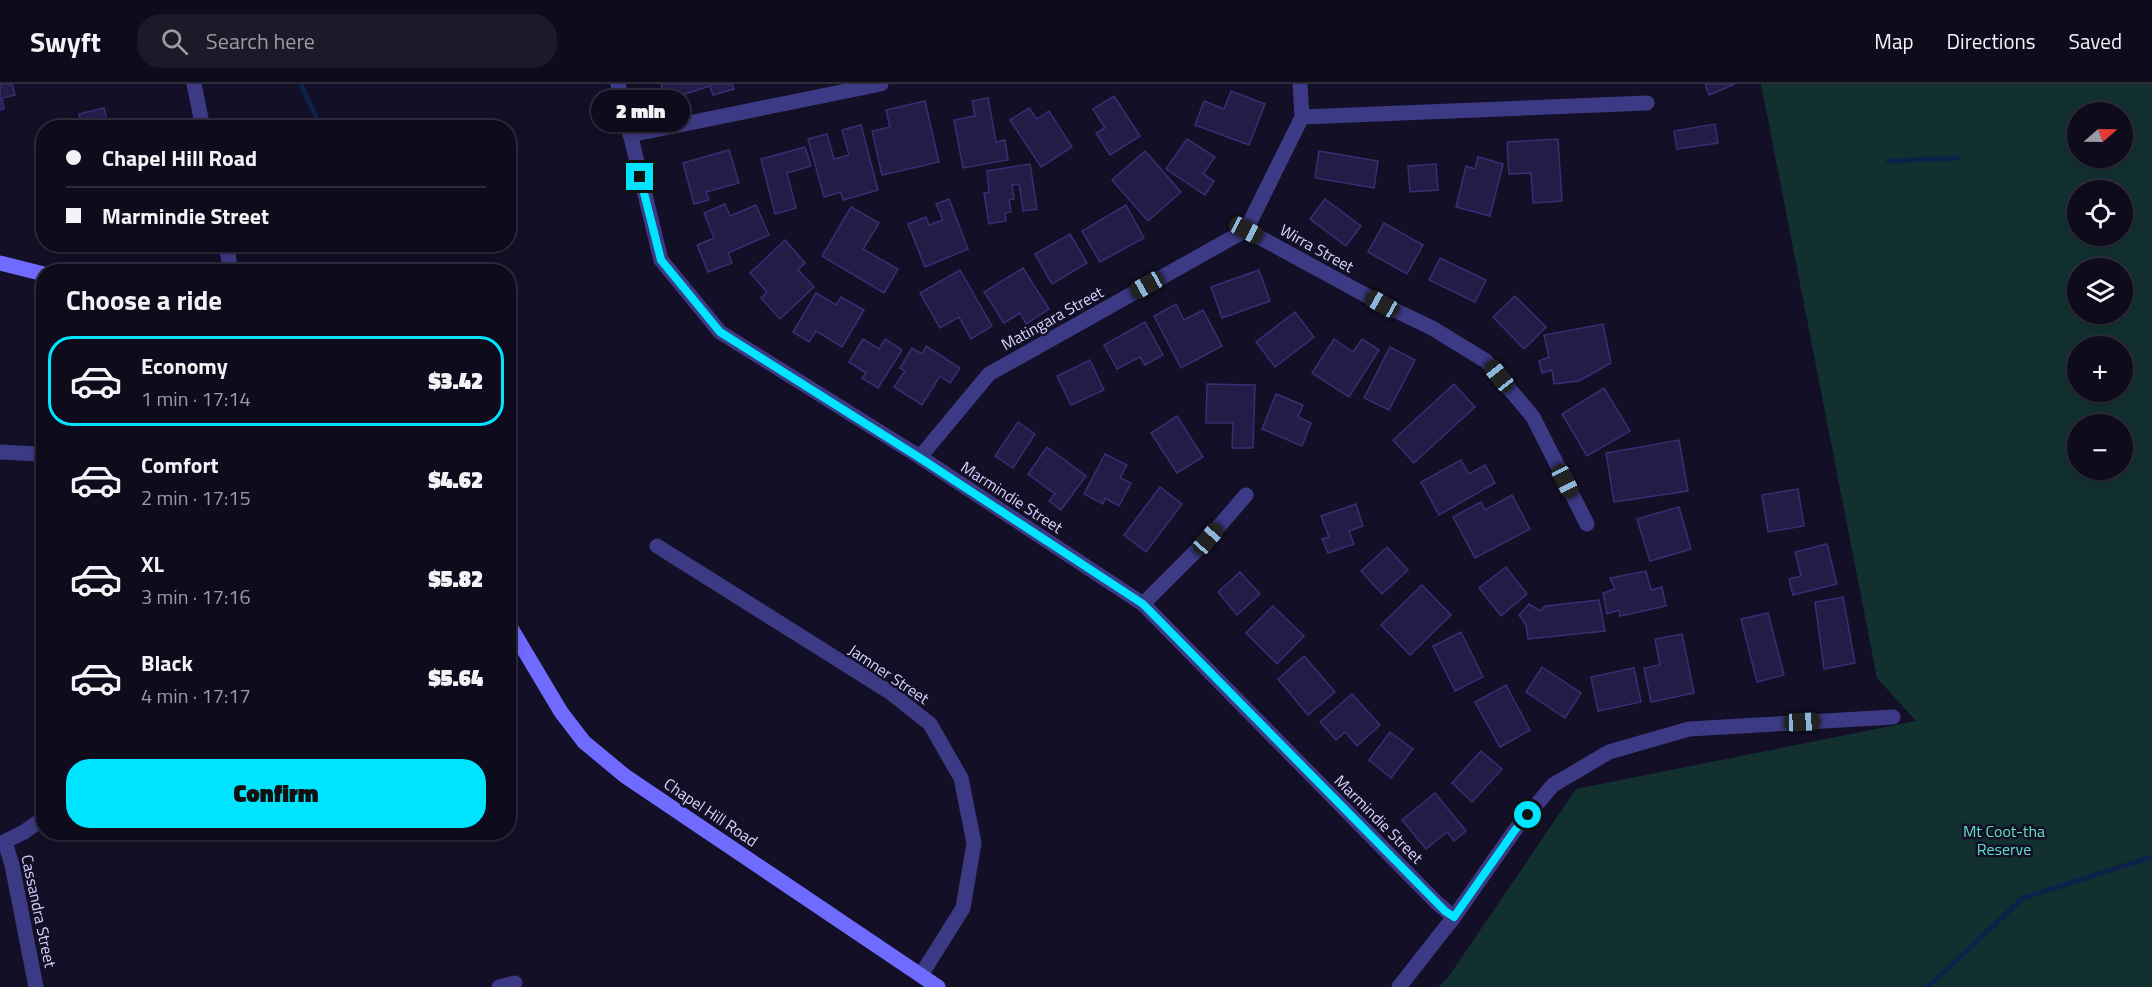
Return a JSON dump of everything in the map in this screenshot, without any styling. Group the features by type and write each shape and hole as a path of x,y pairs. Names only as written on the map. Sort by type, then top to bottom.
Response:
{"main road":[{"path":"0,263 36,272"},
{"name":"Chapel Hill Road","path":"516,636 561,712 584,742 625,776 938,987"}],"street":[{"path":"194,84 201,120"},
{"name":"Marmindie Street","path":"618,84 661,260 720,332 920,458 1143,604 1437,903 1454,917"},
{"path":"630,135 880,84"},
{"path":"1246,230 1302,117 1300,84"},
{"path":"1302,117 1647,103"},
{"name":"Matingara Street","path":"920,458 989,374 1246,230"},
{"name":"Wirra Street","path":"1246,230 1382,304 1432,328 1486,360 1533,417 1587,524"},
{"path":"0,452 36,454"},
{"path":"1143,604 1208,539 1246,495"},
{"name":"Jamner Street","path":"657,546 891,693 930,724 961,778 974,843 963,908 921,975"},
{"path":"1399,987 1454,917 1515,830 1553,785 1609,752 1689,729 1893,717"},
{"path":"3,843 36,824"},
{"name":"Cassandra Street","path":"3,843 12,865 36,987"},
{"path":"499,987 515,983"}],"green space":[{"name":"Mt Coot-tha Reserve","path":"1761,84 2152,84 2152,987 1438,987 1447,979 1576,789 1916,721 1877,678"}],"building":[{"path":"0,84 12,84 15,95 2,98 4,109 0,110"},
{"path":"661,84 732,84 734,89 713,95 710,86 666,100"},
{"path":"1705,84 1735,84 1709,95"},
{"path":"1231,91 1265,104 1249,145 1195,125 1204,101 1224,109"},
{"path":"1114,96 1140,136 1110,155 1096,133 1105,128 1093,109"},
{"path":"988,98 996,142 1005,140 1008,160 963,168 954,120 975,116 972,101"},
{"path":"925,101 939,162 882,175 872,131 890,127 886,110"},
{"path":"104,108 107,120 80,120 79,114"},
{"path":"1029,108 1037,119 1049,111 1072,147 1041,167 1010,120"},
{"path":"1715,124 1718,143 1677,149 1674,131"},
{"path":"861,125 878,190 843,200 841,192 824,197 808,139 827,134 834,159 849,155 842,130"},
{"path":"1187,139 1215,157 1203,174 1214,181 1205,195 1166,169"},
{"path":"1558,139 1562,201 1533,203 1531,173 1509,174 1507,142"},
{"path":"805,147 811,166 787,173 796,208 775,214 761,159"},
{"path":"729,150 739,183 706,192 709,200 694,204 683,163"},
{"path":"1145,151 1181,192 1148,221 1112,180"},
{"path":"1319,151 1378,161 1374,188 1315,178"},
{"path":"1478,157 1503,164 1490,216 1456,207 1466,166 1475,169"},
{"path":"1030,164 1037,209 1023,211 1019,184 1012,185 1014,199 1009,200 1011,212 1005,213 1006,221 989,224 984,193 989,192 987,171"},
{"path":"1436,164 1438,190 1410,192 1408,166"},
{"path":"949,199 968,249 925,267 908,224 926,217 929,225 943,220 936,204"},
{"path":"1325,199 1361,226 1346,246 1310,219"},
{"path":"725,204 730,216 756,205 769,235 728,253 732,263 708,272 697,245 714,238 704,213"},
{"path":"1126,205 1144,238 1100,262 1082,231"},
{"path":"851,207 879,223 863,249 898,269 884,293 822,256"},
{"path":"1384,223 1423,245 1407,274 1368,252"},
{"path":"1070,234 1087,263 1052,284 1035,254"},
{"path":"785,240 805,263 798,270 814,287 780,319 761,298 767,292 750,273"},
{"path":"1440,258 1486,280 1475,302 1429,280"},
{"path":"1023,268 1049,309 1026,324 1020,313 1004,323 984,292"},
{"path":"960,270 992,326 971,339 959,317 940,328 920,293"},
{"path":"1259,270 1270,301 1222,318 1211,287"},
{"path":"816,293 836,305 841,297 864,310 842,347 816,331 809,342 793,332"},
{"path":"1515,296 1546,327 1524,349 1493,317"},
{"path":"1176,304 1184,320 1203,310 1222,346 1181,368 1154,316"},
{"path":"1295,312 1314,337 1275,367 1256,342"},
{"path":"1145,322 1163,355 1145,365 1140,357 1117,369 1104,345"},
{"path":"1603,324 1611,363 1579,381 1554,384 1552,370 1542,373 1539,361 1549,357 1544,335"},
{"path":"863,339 879,349 885,339 902,350 878,388 862,378 866,373 849,362"},
{"path":"1334,339 1353,352 1362,339 1379,350 1349,397 1312,373"},
{"path":"926,346 960,368 950,383 940,376 922,405 894,387 905,371 900,368 912,348 922,354"},
{"path":"1390,347 1415,360 1389,410 1364,398"},
{"path":"1090,360 1104,390 1071,405 1057,376"},
{"path":"1207,384 1255,385 1253,448 1232,448 1233,423 1206,423"},
{"path":"1454,384 1475,407 1414,463 1393,440"},
{"path":"1604,388 1630,431 1587,456 1562,414"},
{"path":"1276,394 1303,405 1298,417 1311,423 1302,446 1262,429"},
{"path":"1177,416 1203,457 1177,473 1151,433"},
{"path":"1018,422 1035,434 1013,468 995,456"},
{"path":"1679,440 1688,491 1614,502 1606,453"},
{"path":"1047,447 1086,476 1061,510 1049,501 1055,494 1028,474"},
{"path":"1105,454 1127,465 1120,478 1131,483 1119,506 1105,498 1103,504 1084,494"},
{"path":"1461,460 1469,474 1485,465 1495,483 1439,515 1421,482"},
{"path":"1160,487 1182,504 1146,552 1124,535"},
{"path":"1798,489 1804,526 1768,532 1762,495"},
{"path":"1512,495 1530,529 1475,558 1453,517 1481,502 1485,510"},
{"path":"1356,504 1363,526 1349,531 1354,544 1328,553 1322,539 1329,537 1321,516"},
{"path":"1679,507 1691,549 1650,561 1637,519"},
{"path":"1827,544 1837,584 1793,595 1789,579 1801,576 1795,552"},
{"path":"1387,547 1408,570 1382,594 1361,571"},
{"path":"1506,567 1527,594 1501,616 1479,588"},
{"path":"1646,571 1651,590 1662,587 1666,606 1620,616 1619,610 1607,614 1603,593 1615,589 1610,578"},
{"path":"1240,572 1260,594 1237,615 1218,592"},
{"path":"1422,585 1451,615 1410,655 1381,625"},
{"path":"1843,597 1855,663 1824,669 1815,602"},
{"path":"1599,600 1605,631 1528,639 1526,625 1519,615 1529,604 1540,611 1545,606"},
{"path":"1273,606 1304,636 1277,664 1246,633"},
{"path":"1768,613 1784,675 1757,682 1741,619"},
{"path":"1461,632 1483,677 1455,691 1433,646"},
{"path":"1682,634 1694,693 1651,702 1644,668 1660,665 1655,639"},
{"path":"1304,656 1335,692 1308,715 1278,679"},
{"path":"1542,667 1581,693 1565,718 1526,692"},
{"path":"1634,668 1641,702 1598,711 1591,677"},
{"path":"1506,685 1530,730 1500,747 1475,702"},
{"path":"1352,694 1380,725 1357,746 1345,732 1336,740 1320,722"},
{"path":"1390,732 1413,749 1391,778 1369,760"},
{"path":"1481,751 1502,769 1472,802 1452,783"},
{"path":"1435,793 1466,831 1454,841 1447,832 1426,849 1402,820"}],"waterway":[{"path":"301,84 317,120"},
{"path":"1888,161 1957,158"},
{"path":"1928,987 2023,898 2152,857"}],"route":[{"path":"640,177 661,260 720,332 920,458 1143,604 1445,911 1454,917 1528,815"}]}
